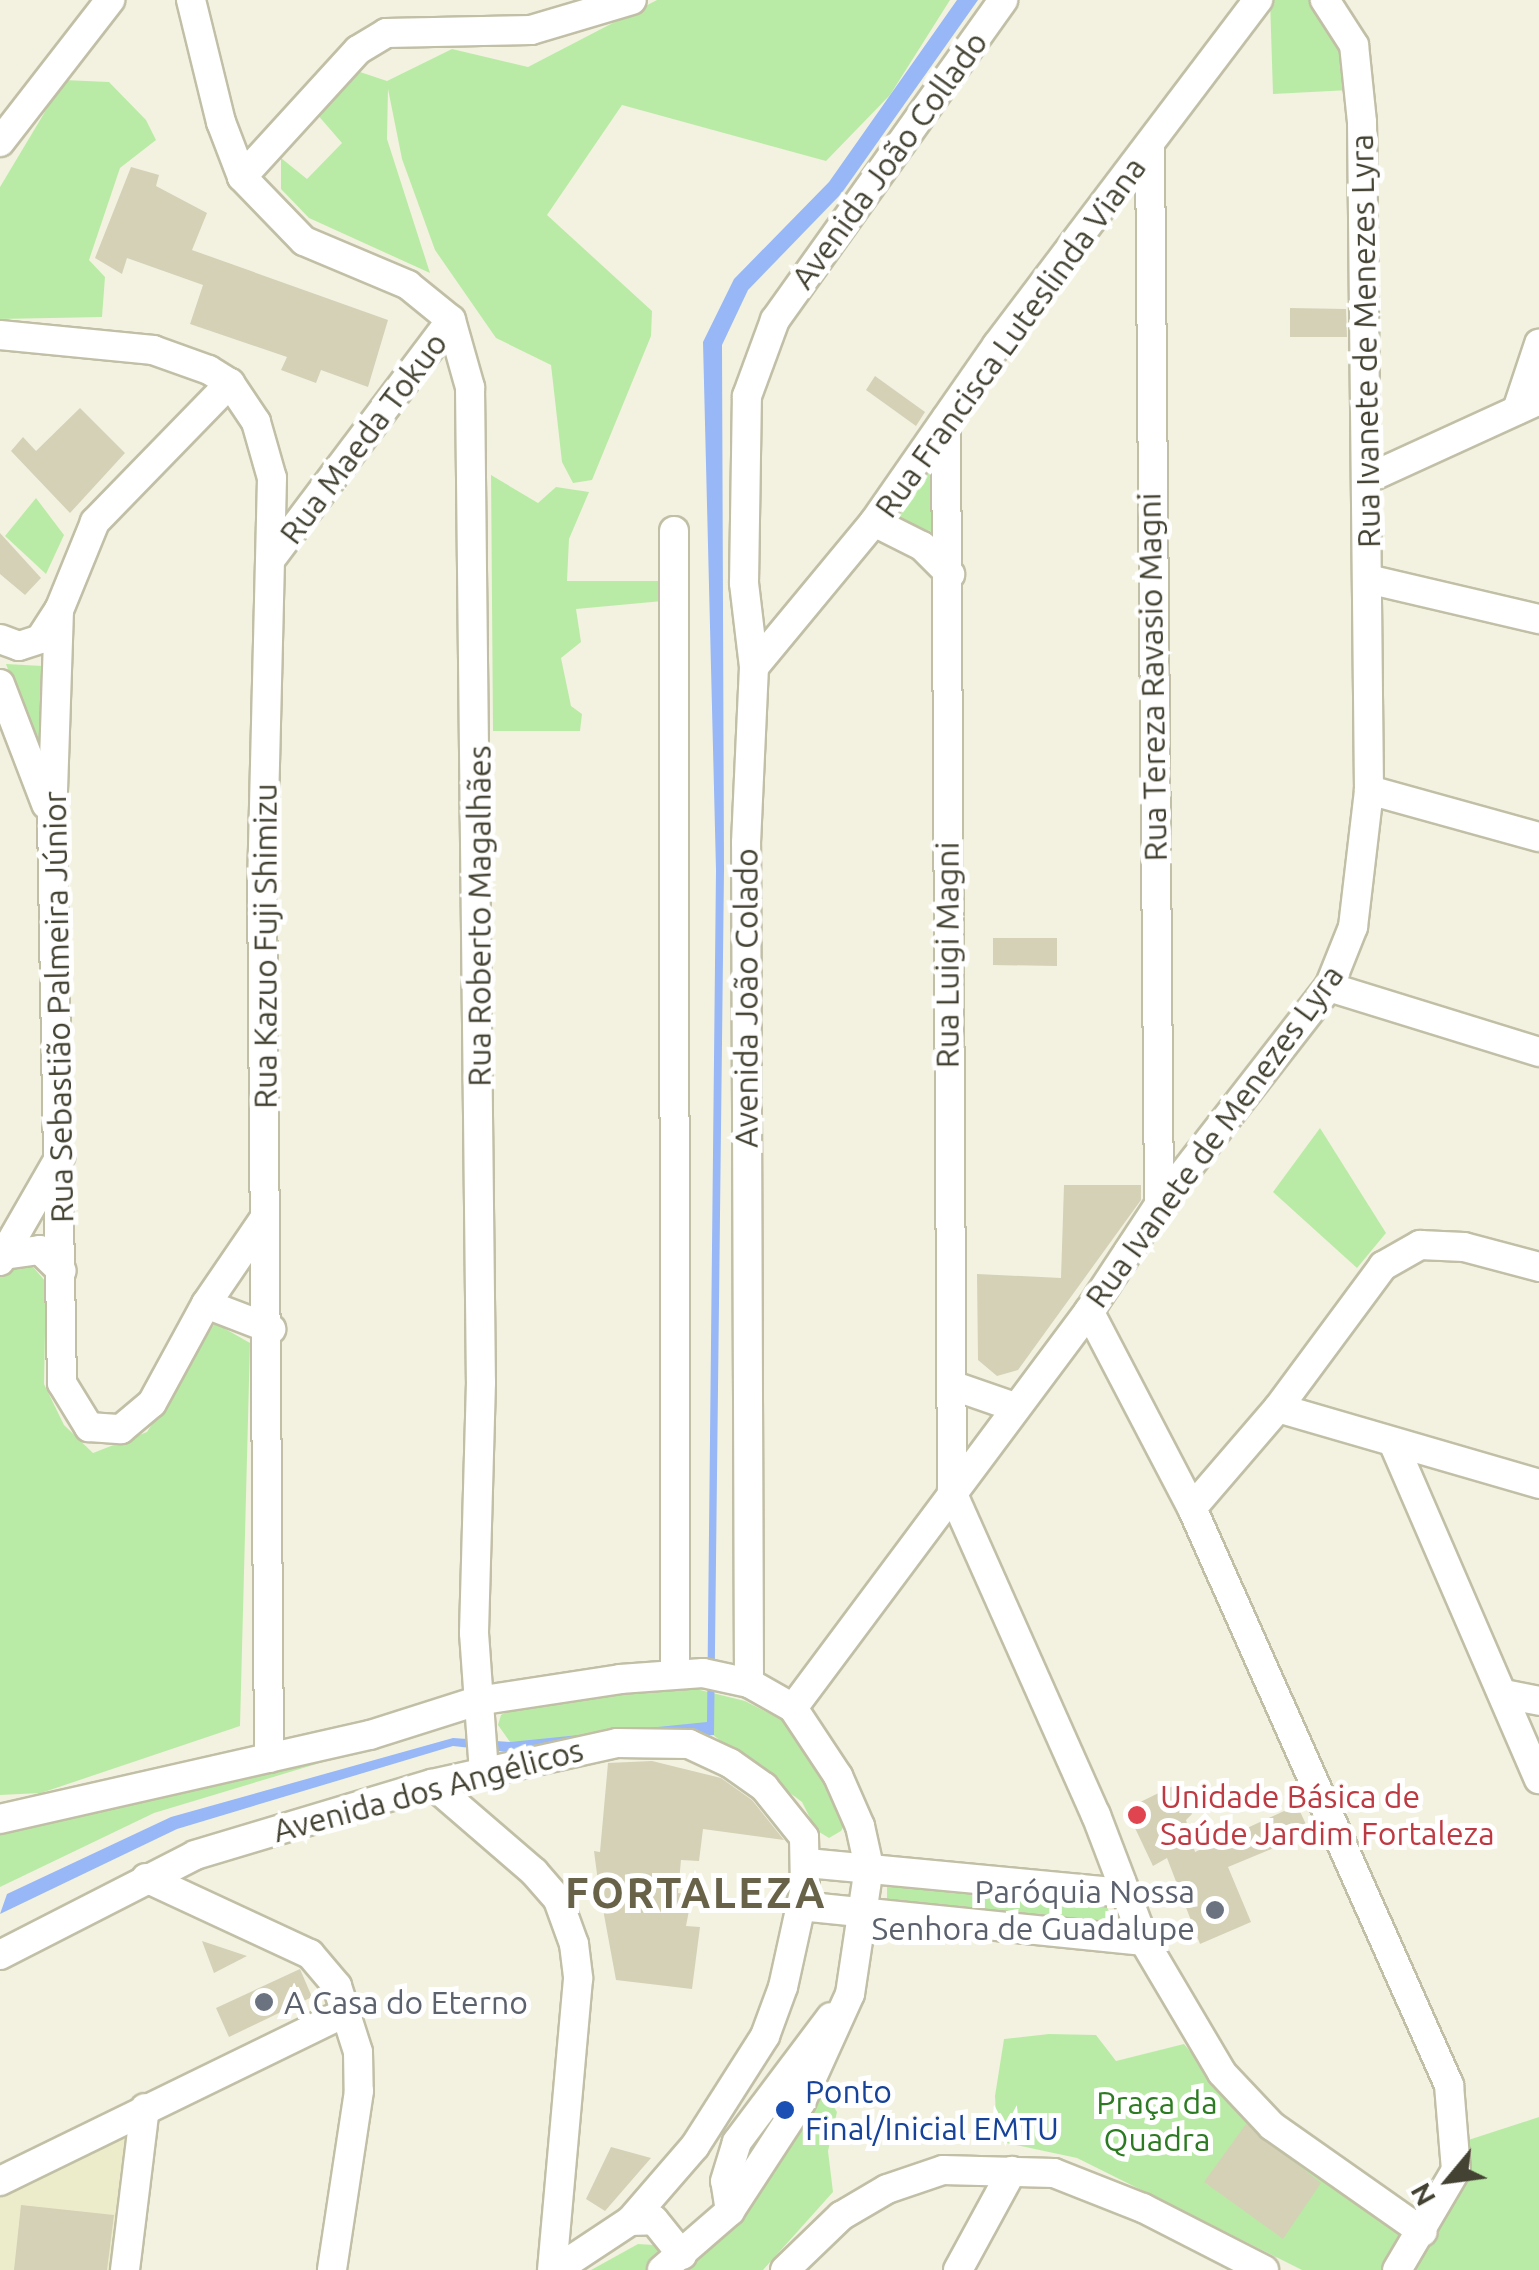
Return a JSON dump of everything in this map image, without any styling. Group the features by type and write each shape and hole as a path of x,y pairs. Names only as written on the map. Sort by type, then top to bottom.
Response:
{"street":[{"path":"191,0 221,122 242,177 304,241 408,284 452,320"},
{"path":"242,177 358,50 386,32 531,30 632,0"},
{"name":"Avenida João Collado","path":"774,320 1004,0"},
{"name":"Rua Francisca Luteslinda Viana","path":"754,668 874,522 946,419 1258,0"},
{"name":"Rua Ivanete de Menezes Lyra","path":"793,1708 1012,1406 1089,1311 1159,1205 1329,987 1353,927 1369,790 1369,478 1358,72 1345,24 1326,0"},
{"path":"0,142 107,1"},
{"name":"Rua Tereza Ravasio Magni","path":"1150,148 1159,1205"},
{"name":"Rua Maeda Tokuo","path":"274,556 452,320"},
{"name":"Rua Roberto Magalhães","path":"452,320 470,387 478,760 477,1701 484,1772"},
{"name":"Avenida João Colado","path":"749,1683 746,843 754,668 743,534 746,396 774,320"},
{"path":"0,334 167,353 230,383"},
{"path":"1369,478 1528,405 1539,344"},
{"name":"Rua Kazuo Fuji Shimizu","path":"230,383 266,448 274,556 262,878 264,1218 270,1329 269,1758"},
{"name":"Rua Sebastião Palmeira Júnior","path":"206,1304 152,1403 139,1418 103,1433 74,1412 62,1384 62,1154 52,818 59,610 95,522 230,383"},
{"name":"Rua Luigi Magni","path":"946,419 950,574 952,1492"},
{"path":"874,522 922,546 950,574"},
{"path":"674,531 675,1673"},
{"path":"1368,579 1539,618"},
{"path":"0,639 19,646 40,639 59,610"},
{"path":"0,684 52,818"},
{"path":"1369,790 1539,837"},
{"path":"1329,987 1539,1052"},
{"path":"2,1258 62,1154"},
{"path":"264,1218 206,1304 270,1329"},
{"path":"1192,1508 1278,1408 1356,1296 1402,1253 1420,1245 1464,1248 1539,1267"},
{"path":"2,1258 40,1250 62,1271"},
{"path":"1089,1311 1192,1508 1449,2085 1456,2170 1423,2232 1397,2270"},
{"path":"950,1384 1012,1406"},
{"path":"1278,1408 1394,1448 1539,1484"},
{"path":"1394,1448 1539,1779"},
{"path":"952,1492 1144,1941 1246,2103 1423,2232"},
{"path":"0,1819 269,1758 477,1701 675,1673 749,1683 793,1708 838,1776 860,1826 869,1868 850,1994 801,2102 730,2211 672,2262 654,2220 630,2221"},
{"path":"1504,1694 1539,1701"},
{"name":"Avenida dos Angélicos","path":"0,1955 195,1855 432,1784 617,1743 689,1744 764,1786 804,1837 807,1863"},
{"path":"432,1784 534,1872 558,1900 574,1944 578,1979 554,2270"},
{"path":"195,1855 190,1878 206,1908"},
{"path":"554,2270 630,2221 695,2146 765,2036 784,1988 807,1863 1126,1893"},
{"path":"146,1878 310,1954 349,2011 359,2091 332,2270"},
{"path":"800,1906 1144,1941"},
{"path":"0,2181 349,2011"},
{"path":"124,2270 145,2108"},
{"path":"785,2270 841,2216 887,2189 943,2170 1054,2174 1142,2208 1264,2270"},
{"path":"958,2270 1012,2171"}],"shaded area":[{"path":"131,2122 115,2270 0,2270 0,2193"}],"green space":[{"path":"657,0 950,0 890,95 826,161 622,105 547,215 652,311 651,336 592,480 573,483 562,462 551,365 496,338 435,250 402,159 388,89 387,139 430,273 309,218 281,189 281,158 307,179 342,143 316,113 351,69 387,81 452,49 528,67"},
{"path":"1270,0 1313,0 1332,9 1350,90 1273,94"},
{"path":"64,80 109,82 146,120 156,140 120,168 89,260 105,277 102,317 0,319 0,187"},
{"path":"937,453 934,532 894,521"},
{"path":"491,475 538,503 556,487 589,492 569,539 567,581 662,581 663,601 576,609 581,642 561,658 571,706 582,714 580,731 493,731"},
{"path":"36,498 64,535 46,574 5,536"},
{"path":"6,664 43,666 48,763 43,764"},
{"path":"1320,1128 1386,1233 1357,1268 1273,1192"},
{"path":"0,1267 33,1267 46,1282 44,1384 64,1425 93,1453 147,1432 215,1323 250,1343 240,1726 41,1793 0,1795"},
{"path":"680,1685 745,1701 794,1726 849,1817 841,1831 829,1838 816,1830 802,1802 713,1735 510,1742 498,1725 501,1715 524,1702"},
{"path":"429,1730 154,1813 0,1887 0,1815"},
{"path":"887,1876 1107,1907 1120,1935 887,1905"},
{"name":"Praça da Quadra","path":"1049,2034 1096,2035 1116,2061 1184,2044 1230,2099 1423,2232 1456,2144 1539,2117 1539,2270 1302,2270 1077,2158 997,2141 995,2096 1004,2039"},
{"path":"820,2085 837,2112 828,2151 833,2192 763,2270 683,2270 722,2232"},
{"path":"638,2244 654,2245 663,2256 653,2270 591,2270"}],"water":[{"path":"957,0 978,0 841,194 748,290 722,345 724,870 714,1735 507,1752 453,1746 177,1829 0,1914 7,1894 171,1817 453,1738 510,1742 707,1722 716,870 703,342 734,279 829,182"}],"building":[{"path":"131,167 159,175 156,186 207,213 192,250 388,320 368,387 321,370 316,383 281,370 287,357 190,324 203,285 127,258 122,274 95,258"},
{"path":"1290,308 1346,309 1347,337 1290,337"},
{"path":"875,376 925,412 916,426 866,390"},
{"path":"80,408 125,453 70,513 11,451 23,437 36,451"},
{"path":"0,533 41,578 25,595 0,574"},
{"path":"993,938 1057,938 1057,966 993,965"},
{"path":"1064,1185 1141,1185 1141,1200 1018,1370 997,1376 978,1360 977,1274 1061,1278"},
{"path":"652,1761 721,1778 752,1800 784,1840 703,1829 699,1861 681,1860 678,1893 692,1895 686,1926 700,1927 692,1989 616,1980 598,1882 594,1851 600,1852 608,1763"},
{"path":"1177,1784 1192,1814 1186,1820 1195,1852 1297,1805 1310,1833 1228,1867 1251,1922 1200,1944 1167,1858 1153,1866 1126,1809"},
{"path":"202,1941 247,1956 214,1973"},
{"name":"A Casa do Eterno","path":"300,1969 312,1997 229,2037 216,2008"},
{"path":"1246,2124 1321,2183 1283,2239 1204,2182"},
{"path":"611,2147 651,2158 605,2211 586,2199"},
{"path":"21,2205 114,2215 107,2270 14,2270"}],"place":[{"name":"Unidade Básica de Saúde Jardim Fortaleza","path":"1137,1815"},
{"name":"Paróquia Nossa Senhora de Guadalupe","path":"1215,1910"},
{"name":"A Casa do Eterno","path":"264,2002"},
{"name":"Ponto Final/Inicial EMTU","path":"785,2110"}],"district":[{"name":"FORTALEZA","path":"696,1893"}]}
